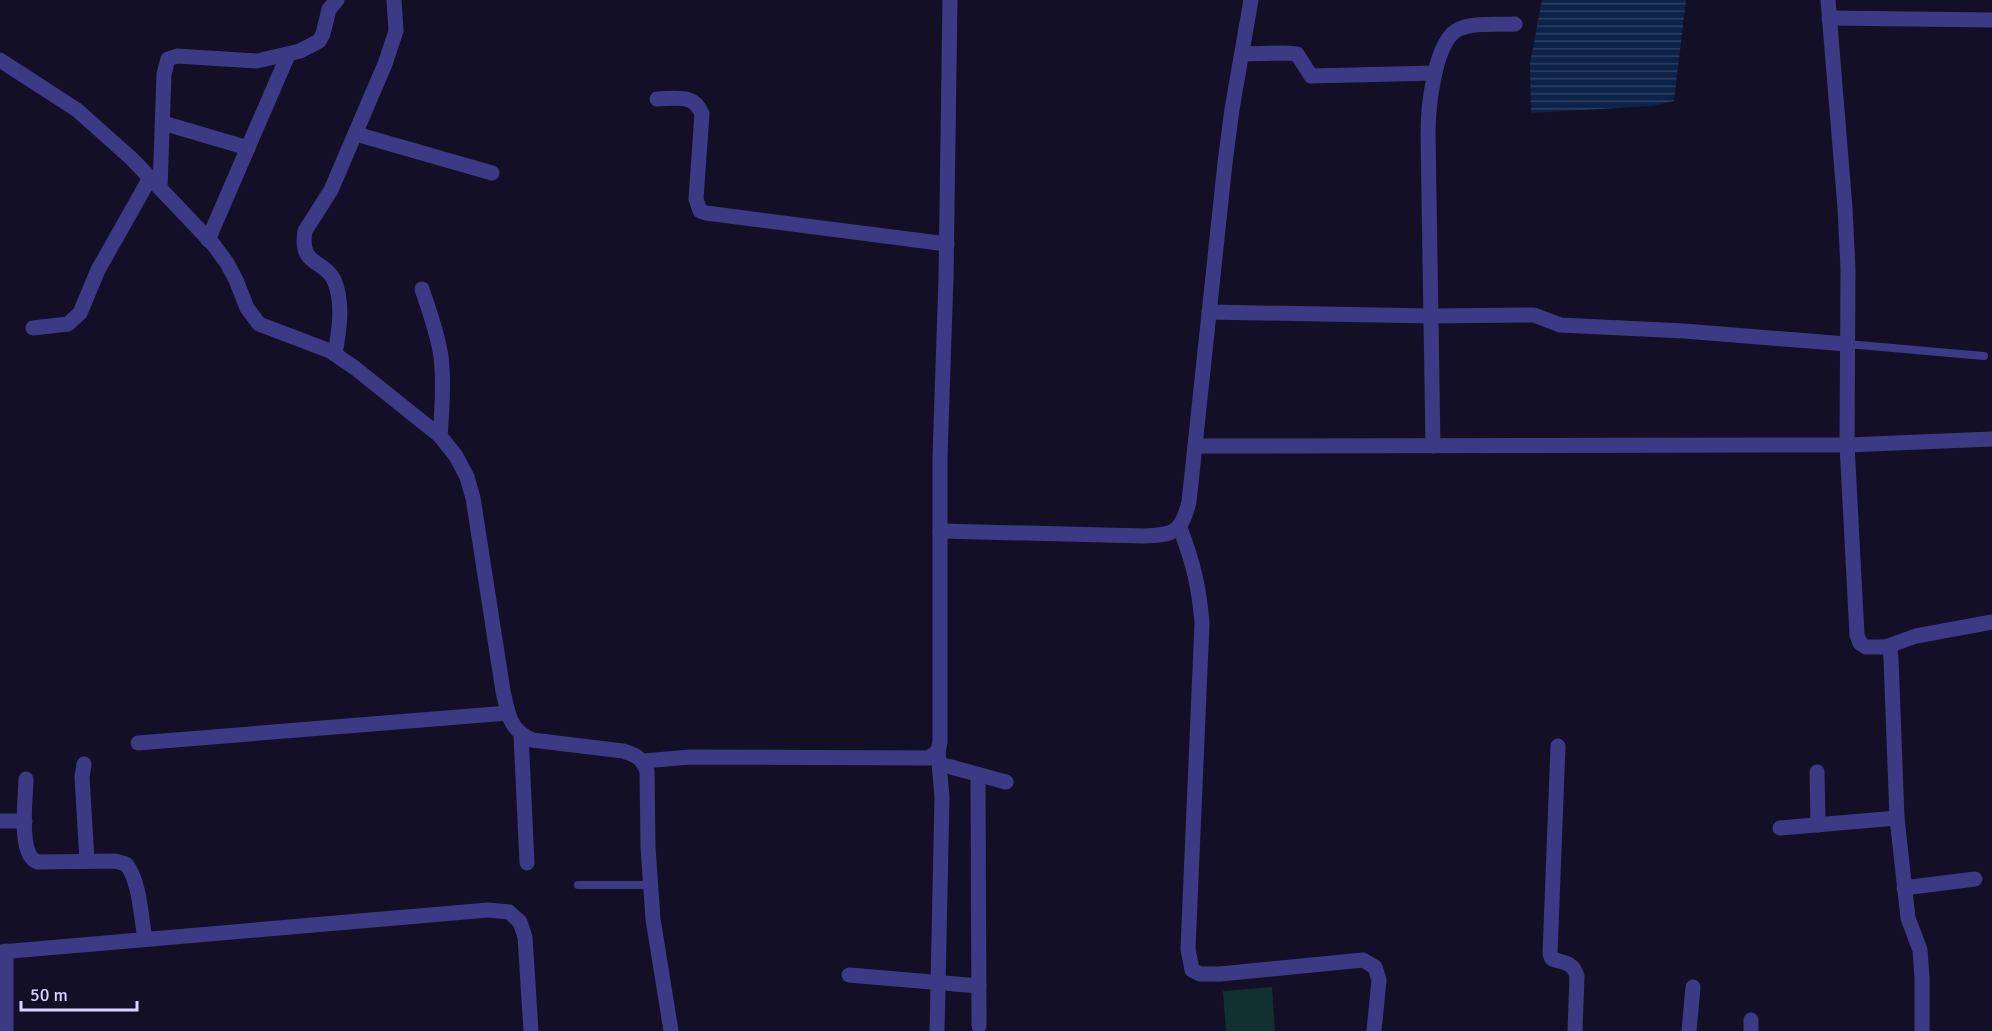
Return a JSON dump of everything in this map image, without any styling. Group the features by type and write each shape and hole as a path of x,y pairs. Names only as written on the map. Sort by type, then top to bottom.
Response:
{"street":[{"path":"33,328 68,324 80,313 98,270 155,183 163,123 165,64 172,57 257,61 288,54 319,41 329,9 337,0"},
{"path":"335,354 340,323 337,288 330,273 308,257 303,238 308,223 331,190 393,42 396,31 394,0"},
{"path":"937,1031 942,797 939,758 940,457 947,244 951,0"},
{"path":"940,531 1143,536 1163,535 1180,528 1189,502 1226,152 1251,0"},
{"path":"1828,0 1845,197 1848,269 1847,445 1857,635 1860,643 1866,647 1885,647 1916,636 1992,622"},
{"path":"1829,18 1992,20"},
{"path":"1433,446 1428,109 1435,73 1443,49 1456,30 1470,26 1515,24"},
{"path":"1242,54 1284,52 1297,54 1305,70 1311,76 1435,73"},
{"path":"208,240 288,54"},
{"path":"0,60 76,110 104,133 155,183 227,263 247,308 259,324 314,343 335,354 440,436 456,456 467,477 473,498 508,713 515,729 532,740 623,751 636,755 644,761 648,782 653,919 671,1031"},
{"path":"657,99 693,100 699,105 702,114 696,200 700,211 947,244"},
{"path":"163,123 248,148"},
{"path":"356,134 492,173"},
{"path":"422,289 441,356 440,436"},
{"path":"1209,312 1431,316 1534,315 1552,323 1573,326 1684,330 1847,344"},
{"path":"1195,446 1847,445 1992,439"},
{"path":"1180,528 1194,566 1200,592 1202,622 1188,949 1192,970 1200,974 1220,974 1356,960 1370,963 1375,967 1379,980 1374,1031"},
{"path":"1885,647 1890,651 1891,658 1897,818 1904,888 1908,918 1920,950 1922,1031"},
{"path":"138,743 508,713"},
{"path":"521,735 527,862"},
{"path":"1558,747 1550,954 1552,959 1571,964 1575,969 1577,976 1575,1031"},
{"path":"644,761 690,757 939,758 1006,782"},
{"path":"84,764 82,777 87,861"},
{"path":"1817,772 1818,825"},
{"path":"26,779 26,849 32,860 122,862 130,868 136,883 145,939"},
{"path":"978,780 979,1026"},
{"path":"1780,828 1897,818"},
{"path":"0,821 25,821"},
{"path":"1904,888 1975,879"},
{"path":"6,1031 3,952 488,910 509,912 520,922 525,937 531,1031"},
{"path":"849,975 979,986"},
{"path":"1689,1031 1693,987"}],"lane":[{"path":"1847,344 1984,356"},
{"path":"578,885 650,885"}],"green space":[{"path":"1272,987 1275,1031 1226,1031 1223,991"}],"water":[{"path":"1542,0 1686,0 1674,101 1652,106 1531,113 1530,63"}]}
